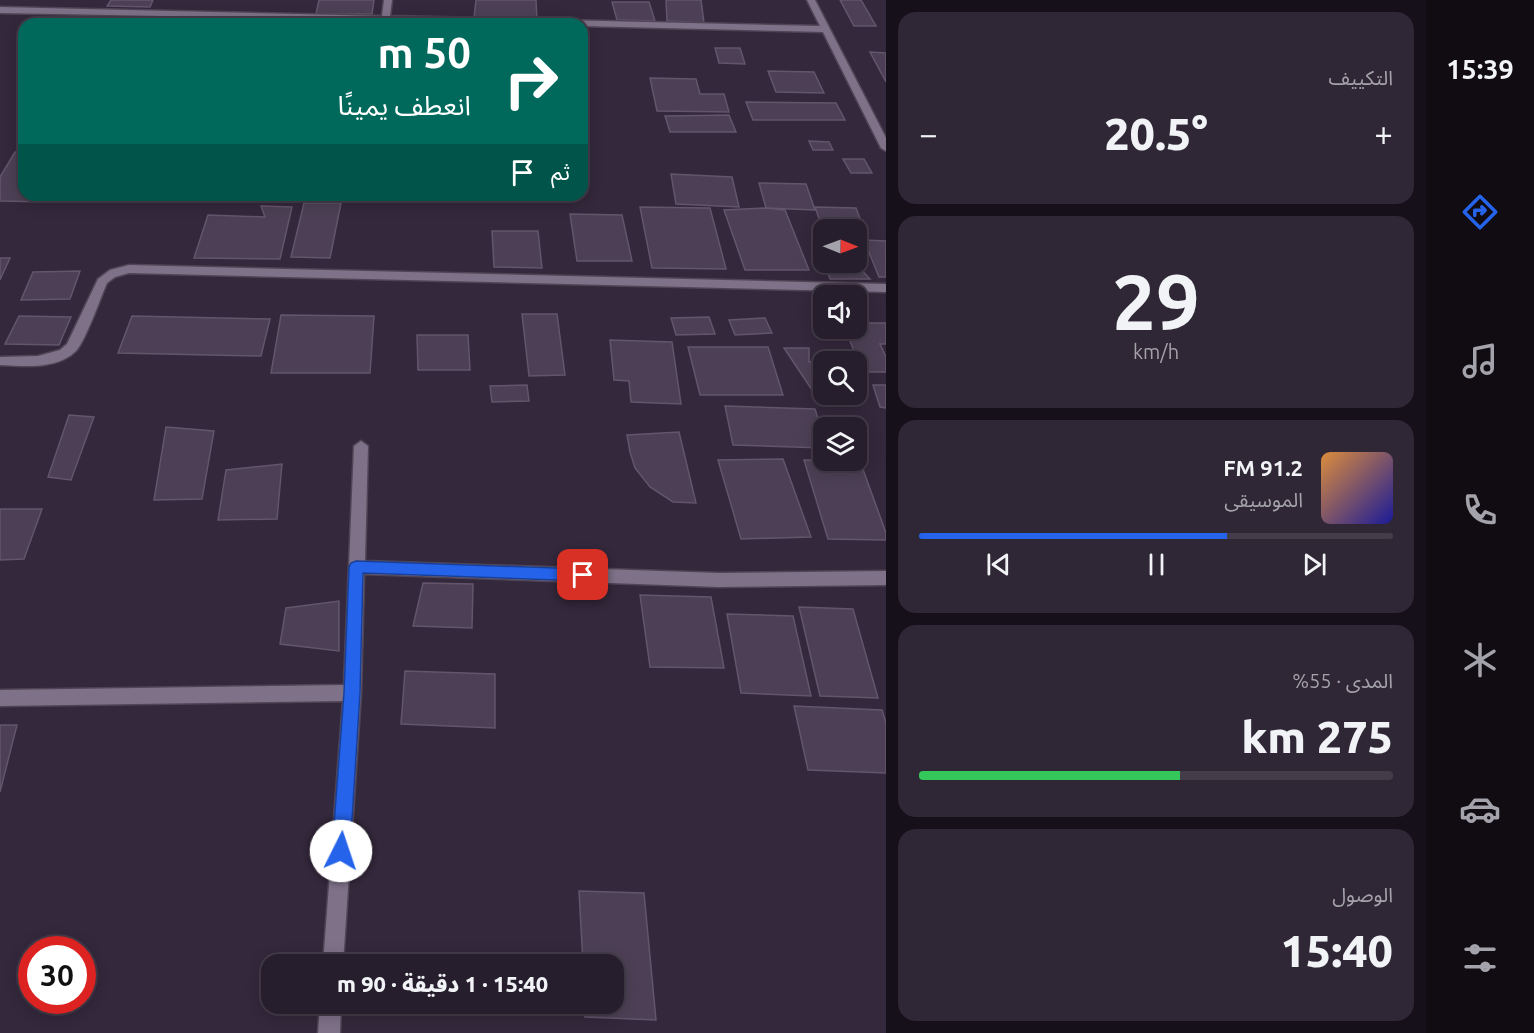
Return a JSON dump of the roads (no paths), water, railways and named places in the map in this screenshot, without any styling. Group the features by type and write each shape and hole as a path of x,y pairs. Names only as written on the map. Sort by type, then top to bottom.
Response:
{"street":[{"path":"386,18 388,0"},
{"path":"811,0 886,148"},
{"path":"0,10 188,18"},
{"path":"588,24 825,29"},
{"path":"0,361 42,361 55,359 64,354 72,347 102,282 116,271 129,269 886,288"},
{"path":"334,954 352,693 361,446"},
{"path":"356,567 719,580 886,578"},
{"path":"0,698 352,693"},
{"path":"329,1033 330,1014"}]}
